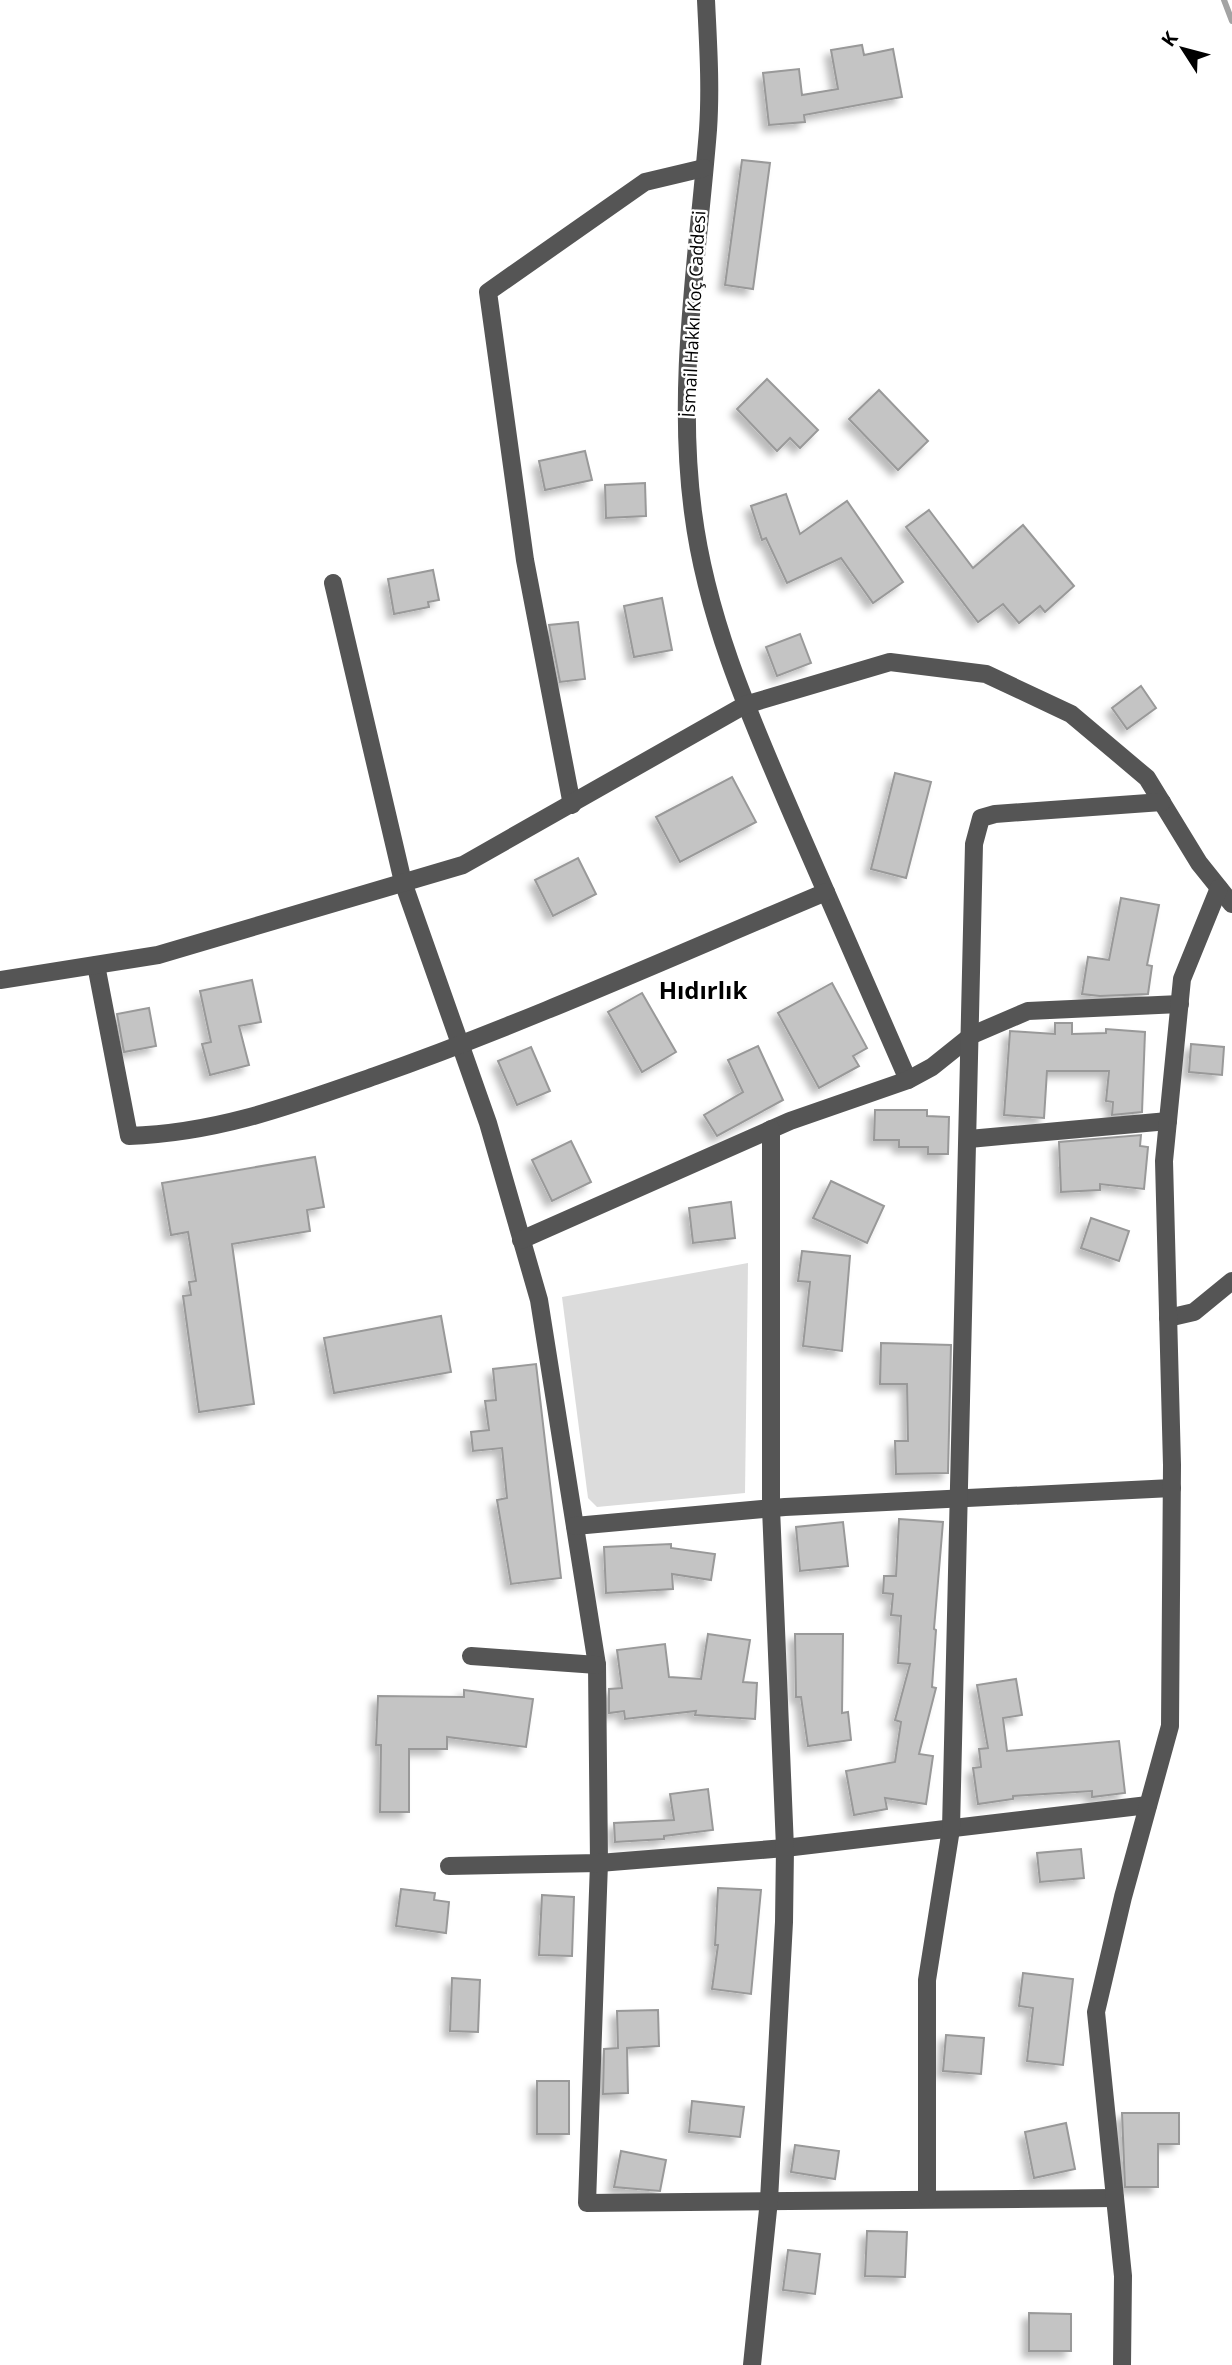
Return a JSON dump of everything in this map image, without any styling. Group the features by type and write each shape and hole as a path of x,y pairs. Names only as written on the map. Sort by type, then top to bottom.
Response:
{"street":[{"name":"İsmail Hakkı Koç Caddesi","path":"706,0 710,70 688,367 687,413 692,511 718,630 744,705 908,1080"},
{"path":"572,804 525,560 488,292 645,182 704,168"},
{"path":"333,583 403,882 488,1123 539,1300 597,1665 598,1863 587,2203 927,2197 1115,2198"},
{"path":"0,980 158,955 463,865 744,705 890,663 986,674 1071,714 1147,778 1232,904"},
{"path":"927,2197 927,1980 951,1829 972,1035 974,845 981,818 995,814 1162,802"},
{"path":"1122,2365 1123,2276 1096,2012 1170,1726 1172,1488 1164,1161 1182,979 1219,888"},
{"path":"96,965 129,1136 231,1124 461,1046 826,892"},
{"path":"522,1240 771,1129 908,1080 932,1067 972,1035 1028,1011 1180,1004"},
{"path":"969,1139 1168,1121"},
{"path":"752,2365 769,2200 785,1922 785,1848 771,1508 771,1129"},
{"path":"1168,1318 1194,1312 1232,1281"},
{"path":"575,1526 771,1508 1172,1488"},
{"path":"471,1656 597,1665"},
{"path":"449,1866 598,1863 785,1848 1148,1805"}],"shaded area":[{"path":"748,1263 745,1493 597,1507 588,1498 562,1297"}],"building":[{"path":"862,45 864,55 893,49 902,97 804,115 805,122 769,125 763,73 799,69 802,95 838,89 831,50"},
{"path":"742,160 770,163 753,289 725,285"},
{"path":"767,379 818,430 800,448 790,438 777,451 737,409"},
{"path":"879,390 928,441 898,470 849,419"},
{"path":"585,451 592,480 545,490 539,461"},
{"path":"645,483 646,516 606,518 605,485"},
{"path":"786,494 800,534 847,501 903,582 873,603 841,558 787,583 766,538 762,540 751,506"},
{"path":"929,510 973,568 1023,525 1074,586 1045,612 1040,606 1019,623 1003,604 978,622 906,527"},
{"path":"433,570 439,600 428,602 429,607 394,614 388,579"},
{"path":"662,598 672,650 634,657 624,606"},
{"path":"578,622 585,679 560,682 549,625"},
{"path":"800,634 811,663 777,676 766,647"},
{"path":"1141,686 1156,708 1127,729 1112,708"},
{"path":"895,773 931,782 906,878 871,869"},
{"path":"732,777 756,822 680,862 656,817"},
{"path":"578,858 596,894 553,916 535,880"},
{"path":"1121,898 1159,905 1147,965 1152,966 1148,994 1082,994 1088,957 1109,960"},
{"path":"252,980 261,1022 239,1026 249,1065 210,1075 202,1044 211,1042 200,991"},
{"path":"832,983 867,1048 853,1056 859,1066 819,1088 778,1013"},
{"path":"642,993 676,1052 642,1072 608,1012"},
{"path":"149,1008 156,1046 124,1052 117,1014"},
{"path":"1055,1023 1072,1023 1072,1034 1106,1033 1106,1029 1145,1032 1142,1112 1112,1115 1113,1102 1106,1101 1109,1071 1047,1071 1044,1118 1004,1115 1010,1031 1055,1034"},
{"path":"1191,1044 1224,1047 1222,1075 1189,1072"},
{"path":"758,1046 783,1100 717,1136 704,1115 743,1092 728,1060"},
{"path":"531,1047 550,1091 517,1105 498,1061"},
{"path":"875,1110 927,1110 927,1116 949,1117 948,1154 928,1154 928,1147 899,1147 899,1140 874,1140"},
{"path":"1141,1135 1140,1146 1148,1147 1144,1189 1100,1184 1100,1190 1061,1192 1059,1142"},
{"path":"571,1141 591,1182 552,1201 532,1160"},
{"path":"315,1157 324,1207 307,1210 310,1231 232,1244 254,1404 199,1412 183,1296 191,1295 189,1282 196,1281 188,1232 171,1235 162,1183"},
{"path":"831,1181 884,1206 867,1243 813,1218"},
{"path":"731,1202 735,1238 693,1243 689,1208"},
{"path":"1091,1218 1129,1231 1119,1261 1081,1248"},
{"path":"802,1251 850,1256 842,1351 803,1346 810,1282 798,1281"},
{"path":"441,1316 451,1372 334,1393 324,1338"},
{"path":"881,1343 951,1345 948,1473 896,1474 895,1441 908,1441 907,1384 880,1384"},
{"path":"536,1364 561,1578 511,1584 497,1500 507,1498 502,1448 473,1451 471,1432 489,1430 485,1401 496,1400 493,1369"},
{"path":"899,1519 943,1522 934,1629 932,1687 936,1688 919,1754 933,1756 926,1804 885,1798 887,1809 854,1815 846,1771 895,1762 901,1722 895,1720 910,1664 898,1663 901,1616 891,1615 893,1594 883,1593 884,1576 896,1576"},
{"path":"843,1522 848,1566 800,1571 796,1527"},
{"path":"671,1544 671,1548 715,1554 711,1580 672,1574 673,1589 606,1593 604,1547"},
{"path":"708,1634 750,1640 743,1682 757,1683 755,1719 695,1715 696,1711 625,1719 624,1711 609,1713 609,1689 622,1688 617,1650 665,1644 669,1677 701,1679"},
{"path":"795,1634 843,1634 842,1713 848,1712 851,1740 808,1746 801,1697 796,1697"},
{"path":"1016,1679 1022,1715 1003,1718 1007,1751 1119,1741 1125,1793 1092,1797 1092,1791 1013,1796 1013,1799 978,1804 973,1768 981,1767 979,1749 988,1748 977,1685"},
{"path":"464,1690 533,1699 526,1747 447,1737 447,1749 409,1749 409,1812 380,1812 381,1745 376,1745 378,1696 464,1697"},
{"path":"708,1789 713,1830 664,1836 664,1839 615,1842 614,1823 674,1820 670,1794"},
{"path":"1081,1849 1084,1878 1040,1882 1037,1853"},
{"path":"718,1888 761,1890 751,1994 712,1989 718,1945 715,1945"},
{"path":"401,1889 435,1893 434,1900 449,1902 446,1933 396,1926"},
{"path":"542,1895 574,1897 572,1956 539,1955"},
{"path":"1023,1973 1073,1979 1063,2065 1027,2061 1033,2008 1019,2006"},
{"path":"452,1978 480,1980 478,2032 450,2031"},
{"path":"658,2010 659,2046 627,2048 628,2093 603,2094 604,2049 618,2048 617,2011"},
{"path":"946,2035 984,2038 981,2074 943,2071"},
{"path":"537,2081 569,2081 569,2134 537,2134"},
{"path":"692,2101 744,2107 740,2137 689,2132"},
{"path":"1122,2113 1179,2113 1179,2144 1158,2144 1158,2187 1125,2187"},
{"path":"1066,2123 1075,2169 1034,2178 1025,2132"},
{"path":"795,2145 839,2151 835,2179 791,2172"},
{"path":"621,2151 666,2160 660,2191 614,2187"},
{"path":"867,2231 907,2232 905,2277 865,2276"},
{"path":"788,2250 820,2254 815,2294 783,2290"},
{"path":"1029,2313 1071,2314 1071,2351 1029,2351"}],"waterway":[{"path":"1224,0 1232,21"}],"district":[{"name":"Hıdırlık","path":"703,991"}]}
